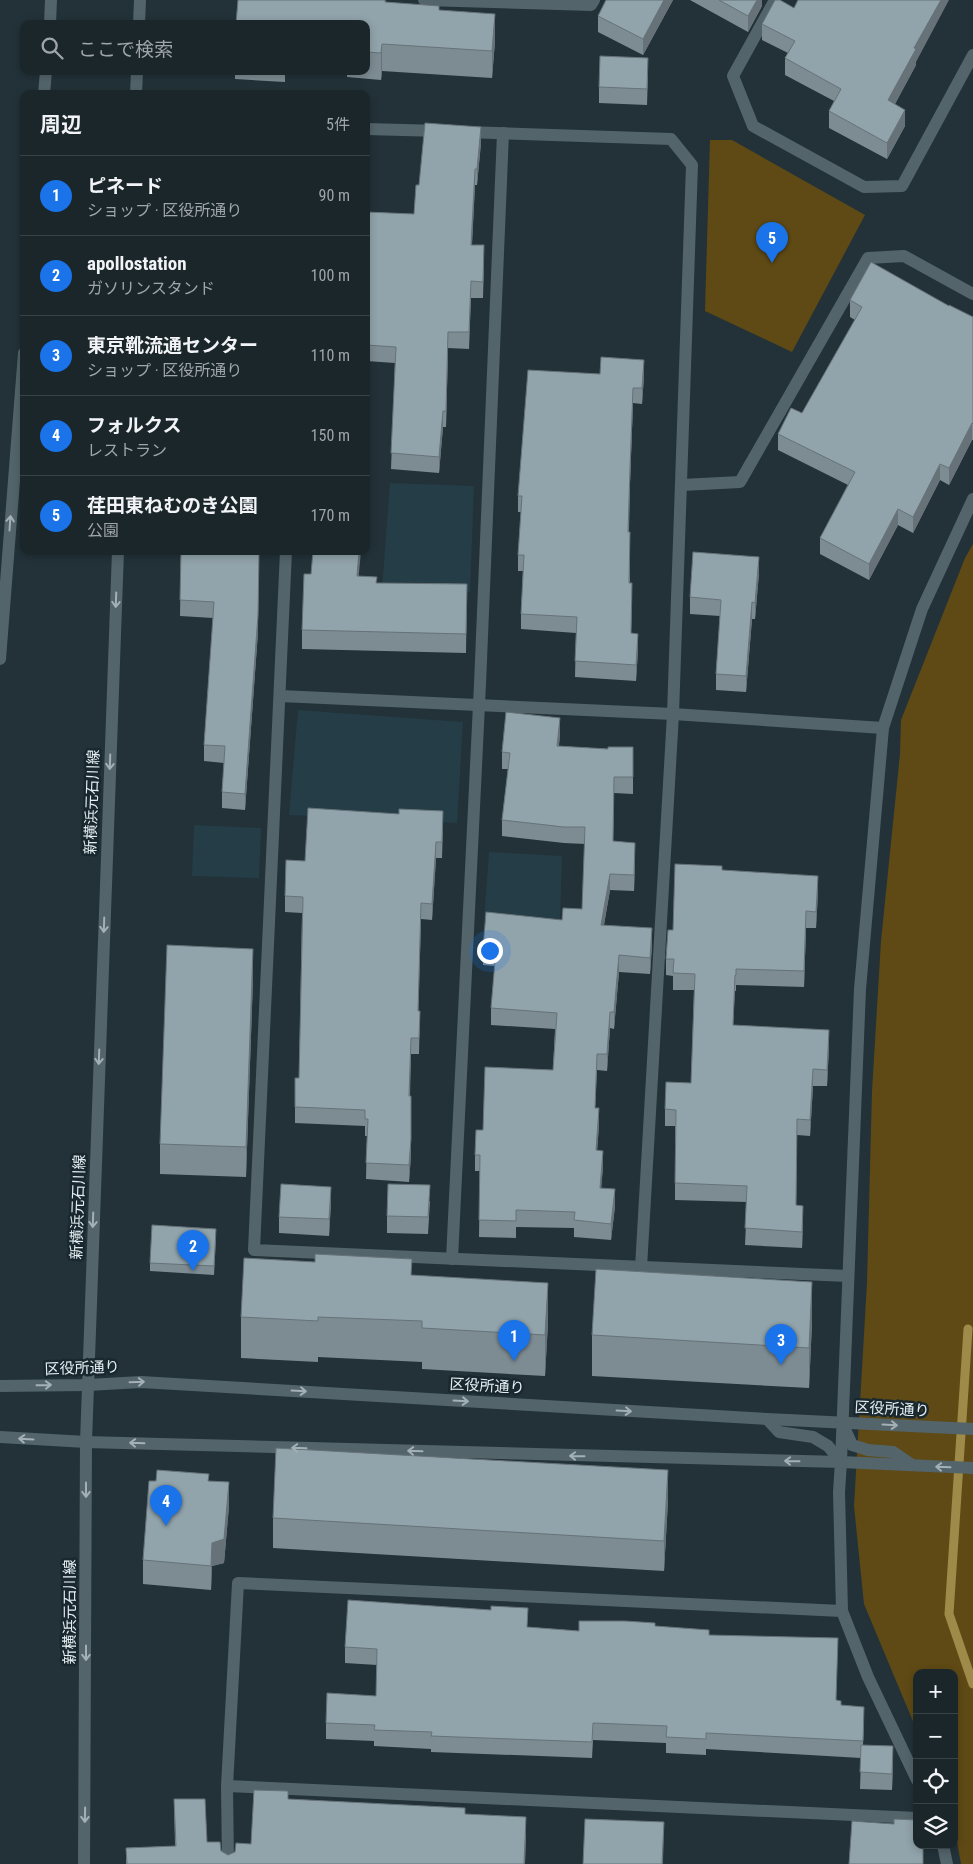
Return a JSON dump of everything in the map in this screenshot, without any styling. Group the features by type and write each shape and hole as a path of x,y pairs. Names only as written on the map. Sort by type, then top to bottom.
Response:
{"street":[{"path":"50,20 51,0"},
{"path":"139,20 140,0"},
{"path":"424,0 591,5 594,0"},
{"path":"775,0 733,76 753,126 864,187 902,186 973,55"},
{"path":"44,90 46,75"},
{"path":"136,90 137,75"},
{"path":"370,129 672,140 692,165 682,485 672,714 641,1268"},
{"path":"452,1259 504,133"},
{"path":"682,485 740,482 868,258 904,256 973,294"},
{"path":"0,658 20,404"},
{"path":"913,1772 868,1677 842,1611 839,1492 860,990 883,728 922,610 973,500"},
{"name":"新横浜元石川線","path":"84,1864 86,1442 118,555"},
{"path":"286,555 254,1250 848,1276"},
{"path":"280,696 672,714 883,728"},
{"name":"区役所通り","path":"0,1386 142,1382 767,1419 973,1429"},
{"path":"767,1419 779,1432 814,1437 828,1446 841,1462"},
{"path":"842,1423 852,1445 868,1450 893,1452 913,1466"},
{"path":"0,1437 86,1442 841,1462 973,1468"},
{"path":"228,1864 227,1786 238,1583 842,1611"},
{"path":"227,1786 913,1818"},
{"path":"944,1849 947,1864"}],"shaded area":[{"path":"710,140 732,140 865,215 792,352 705,311"},
{"path":"390,483 474,486 470,592 382,588"},
{"path":"973,544 973,1864 961,1864 958,1847 958,1669 913,1669 913,1721 864,1604 854,1506 867,1283 872,1091 881,941 900,754 901,720 965,558"},
{"path":"298,710 463,722 457,823 289,815"},
{"path":"194,825 261,828 259,878 192,876"},
{"path":"489,852 562,856 560,922 484,919"}],"building":[{"path":"238,0 385,0 385,2 439,6 439,10 495,14 492,51 382,44 381,53 370,52 370,20 236,20"},
{"path":"606,0 664,0 643,39 598,16"},
{"path":"719,0 757,0 748,16"},
{"path":"775,0 780,0 794,8 798,0 941,0 888,100 905,110 887,143 829,111 841,89 785,58 795,41 762,24"},
{"path":"600,56 648,58 647,89 599,87"},
{"path":"425,123 481,127 477,169 475,169 471,245 484,245 483,282 471,281 469,332 448,332 446,411 443,411 439,457 391,453 396,347 370,345 370,212 414,214 416,185 419,185"},
{"path":"871,262 949,306 973,317 973,424 949,468 940,464 913,517 898,509 869,564 820,538 855,472 778,434 791,408 802,413 862,307 850,300"},
{"path":"601,357 644,360 642,388 633,388 628,532 630,532 629,583 632,583 631,633 638,634 636,665 575,661 577,617 521,614 524,555 518,555 522,496 518,496 528,370 600,374"},
{"path":"693,552 759,557 755,603 752,602 746,676 716,674 721,600 690,597"},
{"path":"181,555 259,555 258,615 245,794 222,792 225,746 204,745 214,602 180,600"},
{"path":"313,555 359,555 357,576 377,577 376,583 467,584 466,634 302,630 304,574 311,574"},
{"path":"506,712 560,718 557,746 608,749 608,747 633,747 633,777 614,777 613,841 635,843 634,875 610,874 601,925 652,928 650,958 619,955 614,1012 610,1012 607,1054 597,1054 595,1108 599,1108 596,1150 603,1151 600,1188 615,1189 611,1224 574,1220 575,1212 516,1210 516,1221 479,1220 480,1155 475,1155 476,1130 483,1130 485,1067 553,1070 557,1013 491,1008 496,950 483,949 486,912 562,920 563,908 582,909 585,827 564,827 502,820 510,753 502,752"},
{"path":"308,808 399,814 399,809 443,811 442,842 436,842 432,904 421,903 419,1038 411,1038 409,1096 411,1096 411,1139 409,1165 366,1163 368,1119 365,1119 365,1110 295,1107 295,1078 299,1078 303,897 285,896 286,860 305,861"},
{"path":"675,864 722,866 722,870 818,876 816,912 806,911 804,971 736,969 735,975 733,1025 829,1030 827,1070 813,1069 810,1120 797,1119 796,1205 803,1206 802,1232 745,1228 747,1186 675,1183 676,1110 665,1109 666,1082 691,1083 695,974 673,973 674,959 666,959 668,930 673,930"},
{"path":"167,945 253,949 246,1147 160,1144"},
{"path":"281,1184 331,1187 329,1219 279,1217"},
{"path":"388,1184 430,1185 428,1217 387,1216"},
{"path":"152,1225 216,1229 214,1266 150,1263"},
{"path":"315,1254 412,1259 411,1275 548,1283 545,1335 422,1328 422,1321 318,1317 318,1321 241,1317 244,1258 315,1262"},
{"path":"596,1269 812,1282 809,1348 592,1335"},
{"path":"276,1448 668,1470 664,1541 273,1518"},
{"path":"157,1470 209,1474 208,1481 229,1482 224,1539 212,1543 211,1566 143,1560 149,1481 156,1481"},
{"path":"348,1600 491,1610 491,1606 528,1608 527,1627 579,1631 579,1621 625,1621 655,1623 655,1626 709,1630 709,1635 838,1638 836,1700 841,1701 841,1705 864,1707 863,1741 706,1733 706,1739 666,1737 667,1726 593,1723 592,1742 431,1736 432,1732 374,1730 375,1725 326,1723 327,1693 376,1696 377,1649 345,1647"},
{"path":"861,1745 893,1746 892,1774 860,1772"},
{"path":"254,1790 288,1791 288,1799 465,1808 465,1814 526,1817 524,1864 127,1864 126,1848 176,1846 174,1799 205,1799 207,1842 220,1842 221,1851 228,1855 235,1852 236,1843 251,1844"},
{"path":"585,1819 664,1822 662,1864 583,1864"},
{"path":"894,1819 913,1820 913,1849 923,1849 923,1864 849,1864 852,1821 894,1824"}],"waterway":[{"path":"968,1329 949,1614 973,1684"}],"place":[{"name":"荏田東ねむのき公園","path":"772,263"},
{"name":"apollostation","path":"193,1271"},
{"name":"ピネード","path":"514,1361"},
{"name":"東京靴流通センター","path":"781,1365"},
{"name":"フォルクス","path":"166,1526"}]}
